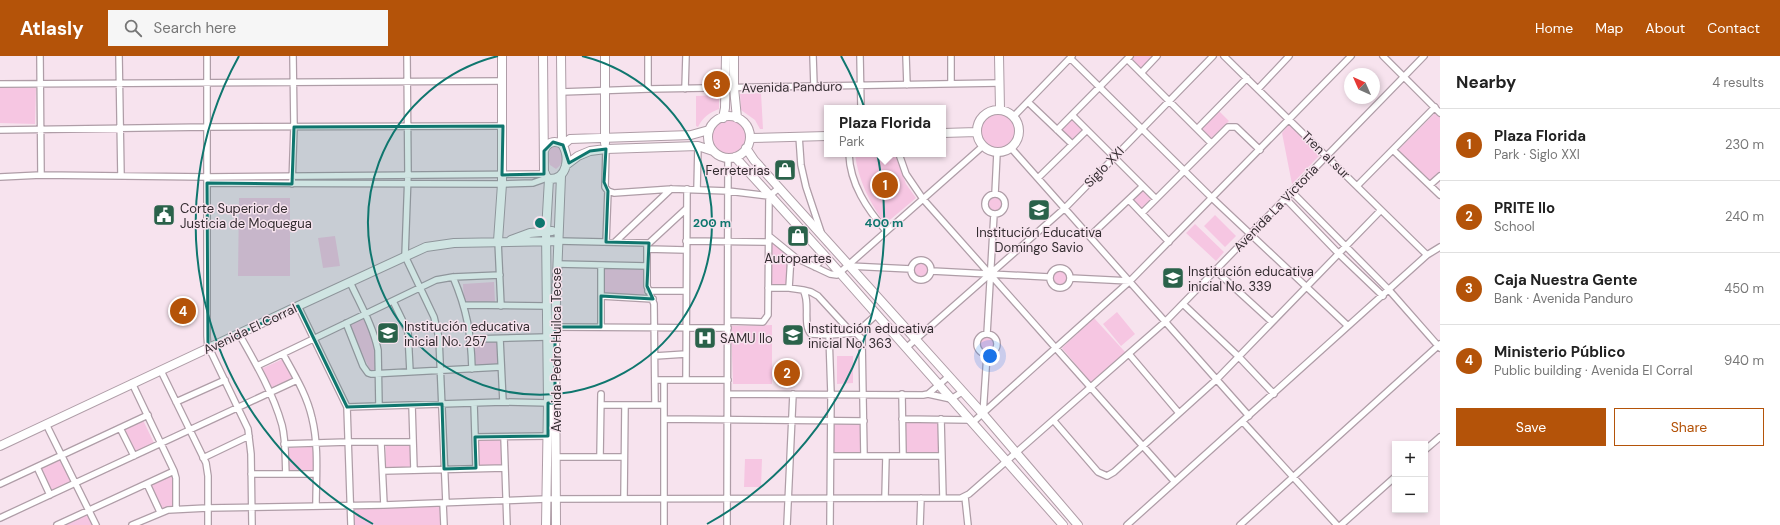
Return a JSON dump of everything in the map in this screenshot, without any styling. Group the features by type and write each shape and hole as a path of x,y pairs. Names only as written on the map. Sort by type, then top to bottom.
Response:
{"street":[{"path":"40,56 41,175"},
{"path":"119,56 120,176"},
{"path":"207,56 208,127 206,183 208,349 238,407 249,436 252,525"},
{"path":"292,184 294,127 293,56"},
{"path":"407,56 408,183 405,256 434,317 437,327 442,404 445,503 444,525"},
{"path":"501,306 498,241 502,184 502,56"},
{"path":"543,56 544,151"},
{"path":"561,56 562,144 566,153 566,165"},
{"path":"604,56 606,149 604,182 608,191 606,242"},
{"path":"648,56 648,89"},
{"path":"685,89 686,56"},
{"path":"726,56 730,88 737,118"},
{"path":"723,118 730,88 734,56"},
{"path":"813,56 814,86"},
{"path":"860,56 862,105"},
{"path":"906,56 907,84"},
{"path":"951,56 951,84"},
{"path":"999,56 1000,109"},
{"path":"1141,73 1157,56"},
{"name":"Siglo XXI","path":"906,348 1065,208 1213,56"},
{"name":"Tren al sur","path":"1224,56 1427,255"},
{"path":"1258,89 1289,56"},
{"path":"902,418 941,419 970,422 983,414 1130,282 1351,56"},
{"path":"1383,56 1440,113"},
{"name":"Avenida La Victoria","path":"965,497 1054,421 1166,321 1424,56"},
{"path":"1014,116 1071,57 1099,87 1212,198 1348,326"},
{"path":"1058,130 1128,58 1211,143"},
{"path":"1197,129 1247,78"},
{"path":"0,84 119,84 294,81 502,81"},
{"name":"Avenida Panduro","path":"562,92 648,89 999,83"},
{"path":"1028,102 1072,144"},
{"path":"1357,186 1435,107"},
{"path":"1000,109 1007,111 1014,116 1020,130 1016,142 1011,148 997,153 983,146 977,132 978,125 985,114 990,111 1000,109"},
{"path":"1072,115 1156,199"},
{"path":"713,151 708,141 709,130 715,122 723,118 737,118 745,124 750,138 746,148 732,158 728,191 727,525"},
{"path":"0,130 40,128 120,129 208,127 503,126"},
{"path":"1142,213 1228,127 1236,127 1260,150"},
{"path":"544,151 548,144 553,142 562,144 570,139 691,135 709,130"},
{"path":"1038,178 1087,130"},
{"path":"946,133 977,132"},
{"path":"799,136 801,165 806,187 825,239"},
{"path":"750,138 824,136"},
{"path":"0,177 41,175 207,177 408,174 502,175 547,177 555,179 560,176 566,165 584,153 606,149 698,146 713,151 718,155 732,158 770,196 1063,525"},
{"path":"697,190 698,146"},
{"path":"686,240 728,241 769,239 791,255 835,276 983,146"},
{"path":"746,148 754,160 848,266 948,378 983,414 1078,525"},
{"path":"1011,148 1166,321 1248,416"},
{"path":"1393,150 1440,195"},
{"name":"Avenida Pedro Huilca Tecse","path":"544,151 547,177 546,306 551,327 547,337 556,457 556,525"},
{"path":"995,194 997,153"},
{"path":"849,157 849,162 856,185 869,210 886,231"},
{"path":"900,157 906,174 923,199 1174,481"},
{"name":"Avenida Pedro Huilca Tecse","path":"546,525 548,436 552,403 551,327 557,264 560,176"},
{"path":"1430,185 1440,176"},
{"path":"206,183 502,184 533,183 547,177"},
{"path":"1090,236 1143,186"},
{"path":"728,321 763,322 768,315 770,196 779,188"},
{"path":"615,242 672,189"},
{"path":"608,191 614,193 687,189 728,191 770,196"},
{"path":"686,380 687,189"},
{"path":"1240,525 1439,346 1389,290 1292,192"},
{"path":"995,194 1002,197 1005,204 1002,212 994,214 989,212 985,205 987,197 995,194"},
{"path":"1285,198 1339,254 1383,296"},
{"path":"1129,200 1169,242"},
{"path":"655,405 653,299 648,291 646,250 647,245 686,209"},
{"path":"1054,421 1098,472 1103,476 1107,476 1114,472 1239,358 1381,210"},
{"path":"987,334 994,214"},
{"name":"Avenida El Corral","path":"508,241 518,236 546,230 558,230"},
{"path":"558,241 649,243"},
{"name":"Avenida El Corral","path":"0,446 405,256 435,245 454,242 558,241"},
{"path":"1127,525 1174,481 1243,422 1427,255 1440,246"},
{"path":"646,250 686,250"},
{"path":"789,288 791,255"},
{"path":"815,267 825,256"},
{"path":"921,260 929,263 932,271 928,278 920,280 913,277 911,269 913,264 921,260"},
{"path":"557,264 647,266"},
{"path":"600,265 601,327"},
{"path":"848,266 911,269"},
{"path":"1049,277 1053,270 1059,267 1067,270 1070,278"},
{"path":"1215,270 1272,322"},
{"path":"932,271 1049,277"},
{"path":"257,366 436,280 453,277 500,275"},
{"path":"453,277 464,305 472,339 472,369"},
{"path":"1049,277 1052,285 1059,288 1066,285 1070,278"},
{"path":"1070,278 1130,282"},
{"path":"350,282 374,334 378,350 379,406"},
{"path":"768,288 789,288 811,292 818,296 854,333 862,339 864,456"},
{"path":"803,290 807,299 809,332 814,335 854,333 876,315"},
{"path":"648,291 686,291"},
{"path":"600,296 653,299"},
{"path":"393,301 408,332 410,372"},
{"path":"1183,304 1274,394"},
{"path":"464,305 546,306"},
{"path":"298,306 347,407 351,525"},
{"path":"346,323 366,370 371,374 502,367"},
{"path":"551,327 728,328"},
{"path":"239,334 257,366 281,422 286,474"},
{"path":"987,334 995,337 998,344 995,352 987,354 980,351 977,343 980,337 987,334"},
{"path":"829,335 831,394 830,525"},
{"path":"472,339 547,337"},
{"path":"500,338 503,402"},
{"path":"283,354 297,380 312,418 315,443 316,506"},
{"path":"655,356 686,354"},
{"path":"983,414 987,354"},
{"path":"1129,354 1179,413"},
{"path":"161,370 203,458 208,476 208,525"},
{"path":"928,394 948,378"},
{"path":"176,402 225,380"},
{"path":"0,518 297,380"},
{"path":"655,380 728,380"},
{"path":"664,380 664,525"},
{"path":"132,383 174,471 176,478 176,509"},
{"path":"728,394 928,394 951,399 962,392"},
{"path":"600,457 601,394"},
{"path":"787,525 792,394"},
{"path":"902,394 903,456"},
{"path":"347,407 503,402 552,403"},
{"path":"474,403 476,468"},
{"path":"412,405 414,470"},
{"path":"601,405 664,405"},
{"path":"624,498 625,405"},
{"path":"0,484 63,456 148,415"},
{"path":"941,419 943,498"},
{"path":"664,420 864,421"},
{"path":"1243,422 1337,525"},
{"path":"46,424 96,525"},
{"path":"120,428 134,456"},
{"path":"203,458 249,436"},
{"path":"475,437 548,436"},
{"path":"504,437 507,525"},
{"path":"1428,447 1440,437"},
{"path":"382,442 384,505"},
{"path":"284,444 413,442"},
{"path":"831,456 942,456"},
{"path":"885,498 886,456"},
{"path":"556,457 624,457"},
{"path":"37,467 50,495"},
{"path":"383,471 505,468"},
{"path":"61,524 174,471"},
{"path":"251,474 316,474"},
{"path":"1341,525 1392,480"},
{"path":"147,484 160,512"},
{"path":"132,525 160,512 176,509 384,505 546,499 957,499 965,497 968,525"},
{"path":"920,525 921,498"}],"highlighted area":[{"path":"503,126 502,175 544,174 544,151 553,142 563,145 569,163 590,151 606,149 604,182 608,191 606,242 649,243 647,286 653,299 601,296 601,327 555,327 555,403 548,403 548,436 475,437 476,468 444,469 442,404 347,407 298,306 208,349 207,183 292,184 294,127"}],"shaded area":[{"path":"1133,56 1155,56 1141,70 1130,59"},
{"path":"0,88 36,88 35,124 0,123"},
{"path":"761,93 763,129 760,129 755,120 741,110 740,94"},
{"path":"719,95 719,109 707,116 698,127 696,126 696,96"},
{"path":"1218,110 1229,121 1211,140 1199,129"},
{"path":"994,112 1002,112 1009,115 1014,120 1017,131 1014,142 1009,147 1002,150 994,150 987,147 982,142 979,135 979,127 982,120 987,115"},
{"path":"1436,112 1440,116 1440,173 1430,182 1398,150"},
{"path":"1073,118 1084,129 1072,141 1061,130"},
{"path":"732,120 741,125 745,130 745,144 741,149 736,153 726,154 722,153 713,144 712,134 713,130 722,121"},
{"path":"1289,124 1319,156 1292,184 1282,133"},
{"path":"555,145 561,150 562,156 562,162 556,169 550,165 549,157 549,152"},
{"path":"856,157 896,157 906,184 916,198 885,224 874,208 866,191"},
{"path":"1143,188 1154,199 1142,210 1132,199"},
{"path":"995,195 1002,200 1003,203 998,210 995,211 988,206 987,203 992,196"},
{"path":"239,198 290,198 290,276 238,276"},
{"path":"1215,215 1236,236 1225,247 1204,226"},
{"path":"1195,224 1224,252 1216,261 1186,233"},
{"path":"335,236 340,266 323,268 318,238"},
{"path":"775,241 789,257 787,284 784,286 771,286 771,245"},
{"path":"921,262 928,267 929,270 924,277 921,278 914,273 913,270 918,263"},
{"path":"603,268 644,268 644,295 603,294"},
{"path":"1060,269 1067,274 1068,277 1063,284 1060,285 1053,280 1052,277 1057,270"},
{"path":"494,282 495,302 464,304 463,284"},
{"path":"1117,312 1135,334 1121,346 1103,324"},
{"path":"364,317 375,342 377,370 370,370 348,324"},
{"path":"1094,318 1126,353 1092,384 1062,348"},
{"path":"772,325 772,384 733,384 731,326"},
{"path":"987,336 994,341 995,344 990,351 987,352 980,347 979,344 984,337"},
{"path":"473,340 499,340 500,366 474,367"},
{"path":"837,356 853,356 853,383 837,384"},
{"path":"285,358 295,378 270,390 261,369"},
{"path":"143,420 154,443 135,453 124,429"},
{"path":"905,422 939,422 940,454 905,454"},
{"path":"833,423 860,423 861,454 833,454"},
{"path":"477,439 502,439 503,466 478,467"},
{"path":"412,442 413,469 385,469 386,443"},
{"path":"313,447 314,470 288,472 287,448"},
{"path":"62,457 74,482 51,493 39,468"},
{"path":"745,459 762,459 761,487 744,487"},
{"path":"173,473 174,507 161,509 149,484"},
{"path":"440,506 440,525 354,525 354,508"},
{"path":"88,512 95,525 66,525 65,523"}],"place":[{"name":"Caja Nuestra Gente","path":"717,84"},
{"name":"Ferreterias","path":"785,170"},
{"name":"Plaza Florida","path":"885,185"},
{"name":"Institución Educativa Domingo Savio","path":"1039,210"},
{"name":"Corte Superior de Justicia de Moquegua","path":"164,215"},
{"name":"Autopartes","path":"798,236"},
{"name":"Institución educativa inicial No. 339","path":"1173,278"},
{"name":"Ministerio Público","path":"183,311"},
{"name":"Institución educativa inicial No. 257","path":"388,333"},
{"name":"Institución educativa inicial No. 363","path":"793,335"},
{"name":"SAMU Ilo","path":"705,338"},
{"name":"PRITE Ilo","path":"787,373"}]}
